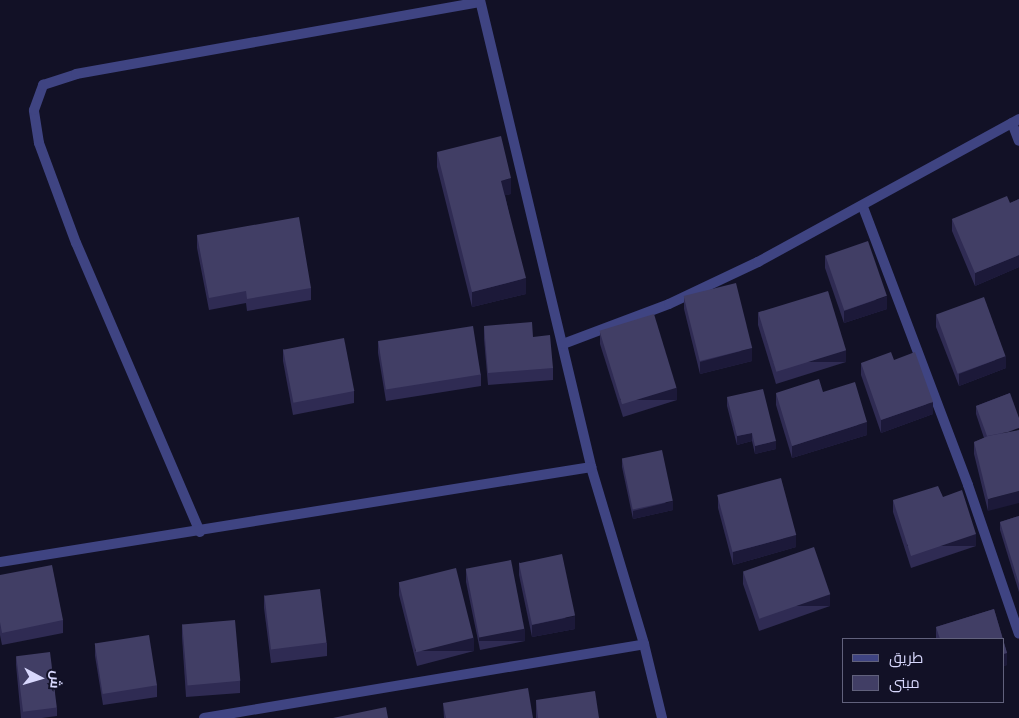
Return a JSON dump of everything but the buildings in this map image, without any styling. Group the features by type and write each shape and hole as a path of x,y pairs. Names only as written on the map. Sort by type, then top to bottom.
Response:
{"street":[{"path":"200,532 76,243 39,143 34,110 43,85 76,74 480,1 590,467 644,644 662,718"},
{"path":"562,344 669,304 863,207 1016,121 1019,141"},
{"path":"863,207 968,485 1019,634"},
{"path":"0,562 200,532 590,467"},
{"path":"204,718 644,644"}]}
